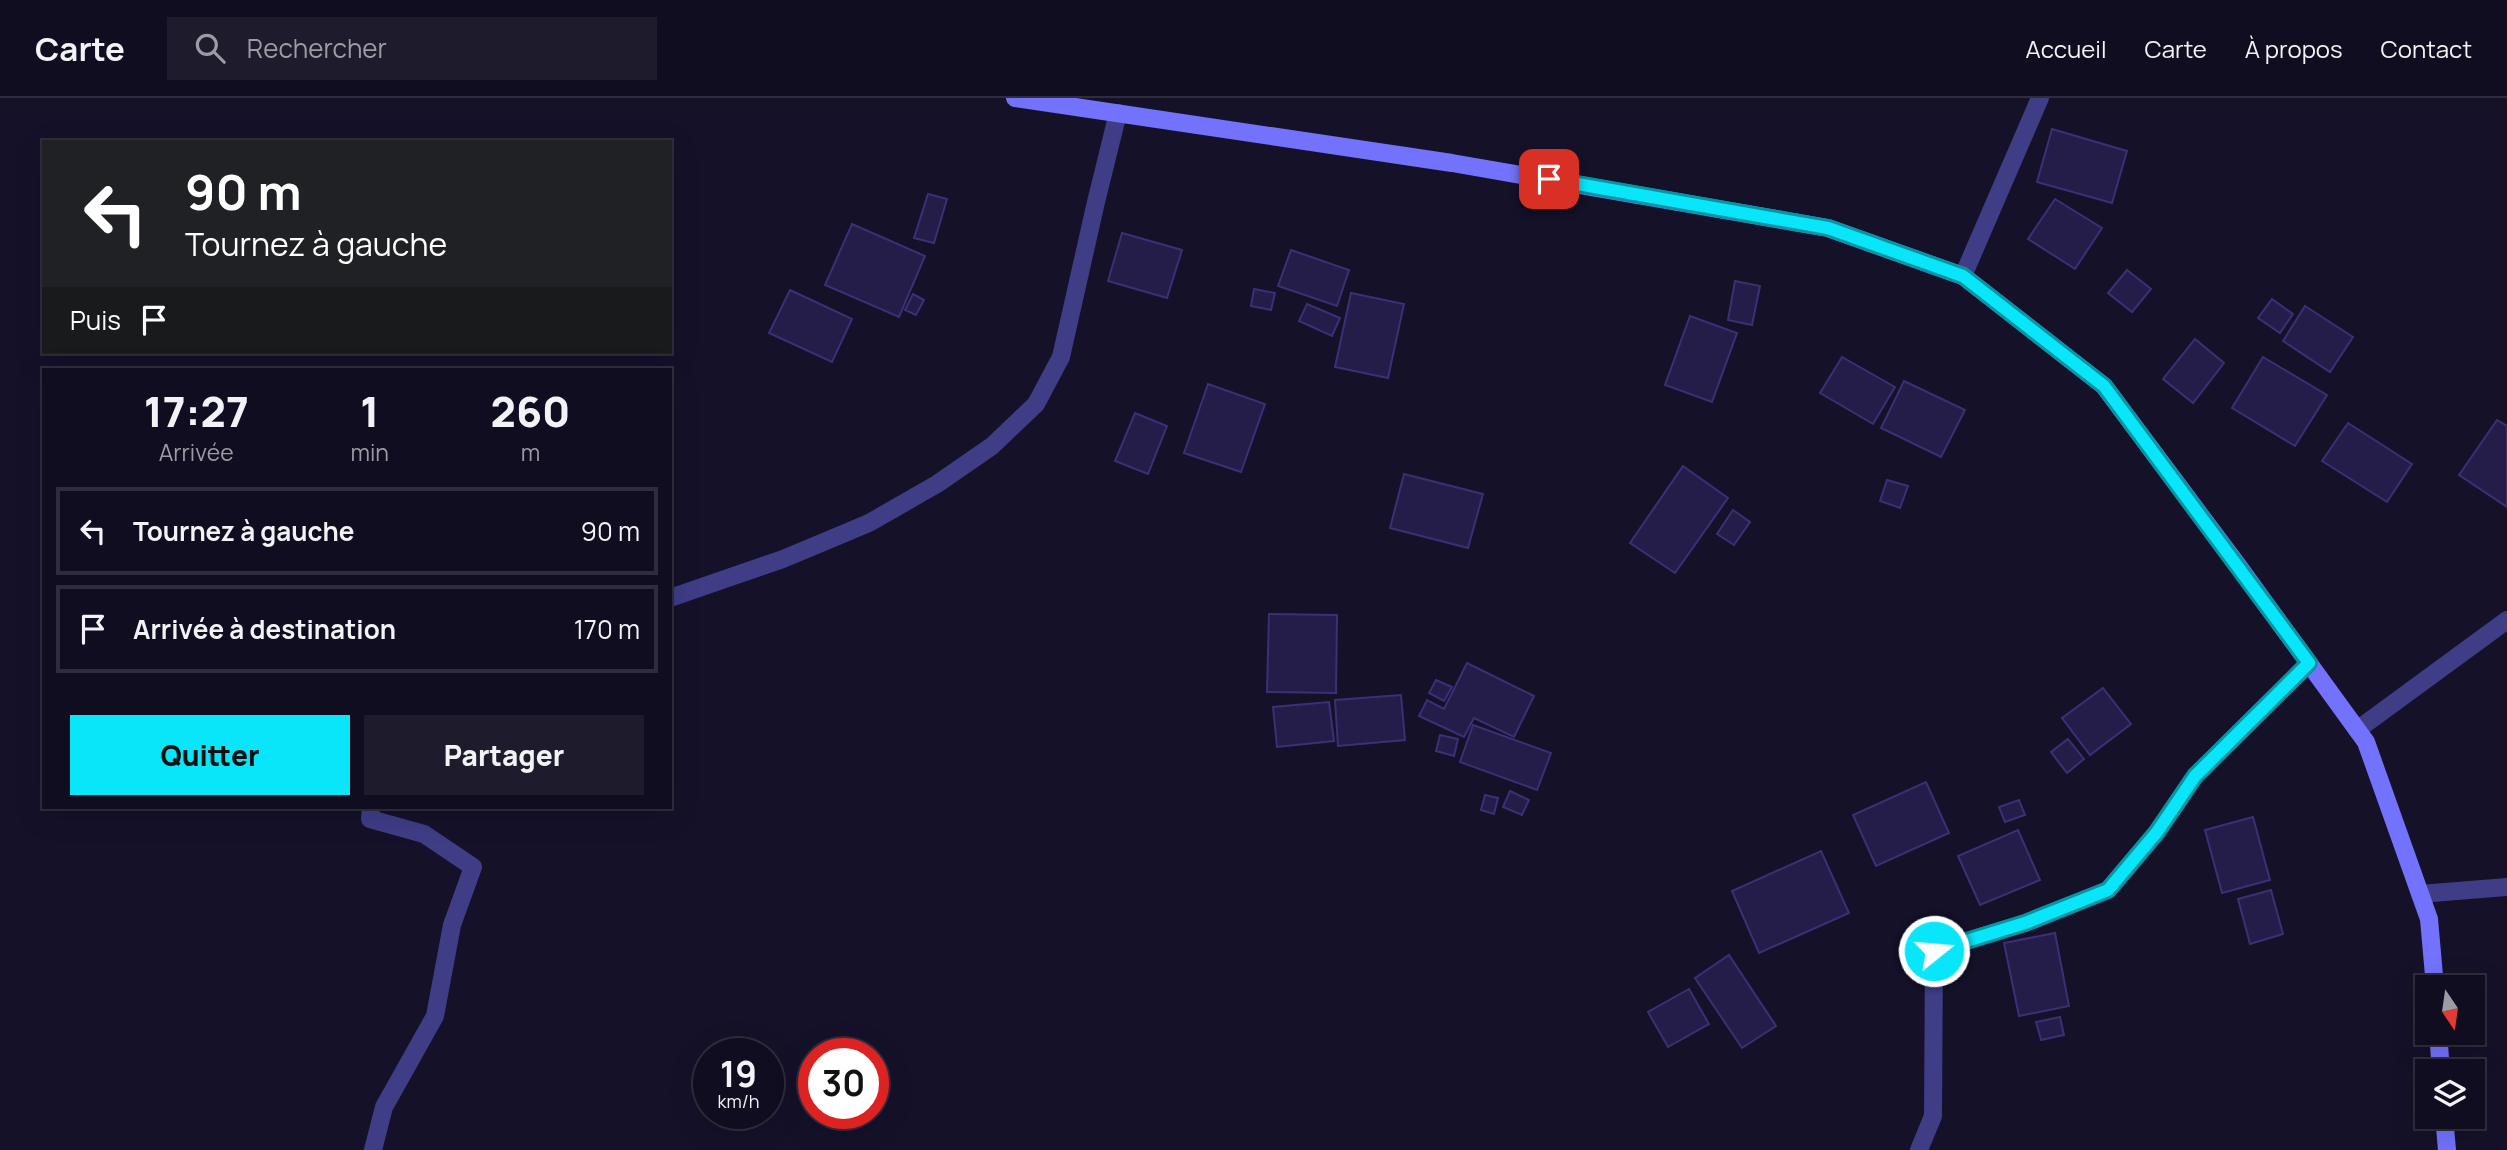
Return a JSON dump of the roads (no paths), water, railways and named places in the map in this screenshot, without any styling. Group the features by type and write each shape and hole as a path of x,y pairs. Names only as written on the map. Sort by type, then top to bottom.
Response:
{"main road":[{"path":"1016,98 1452,163 1828,228 1963,276 2104,386 2366,742 2429,919 2434,975"},
{"path":"2445,1129 2447,1150"}],"street":[{"path":"1963,276 2040,98"},
{"path":"672,597 783,559 869,523 937,484 992,446 1036,404 1061,357 1118,113"},
{"path":"2357,730 2507,620"},
{"path":"1919,1150 1933,1116 1934,951 2025,923 2108,890 2157,832 2195,776 2309,663"},
{"path":"371,809 370,819 424,834 473,867 452,925 435,1016 384,1107 373,1150"},
{"path":"2420,894 2507,887"}]}
